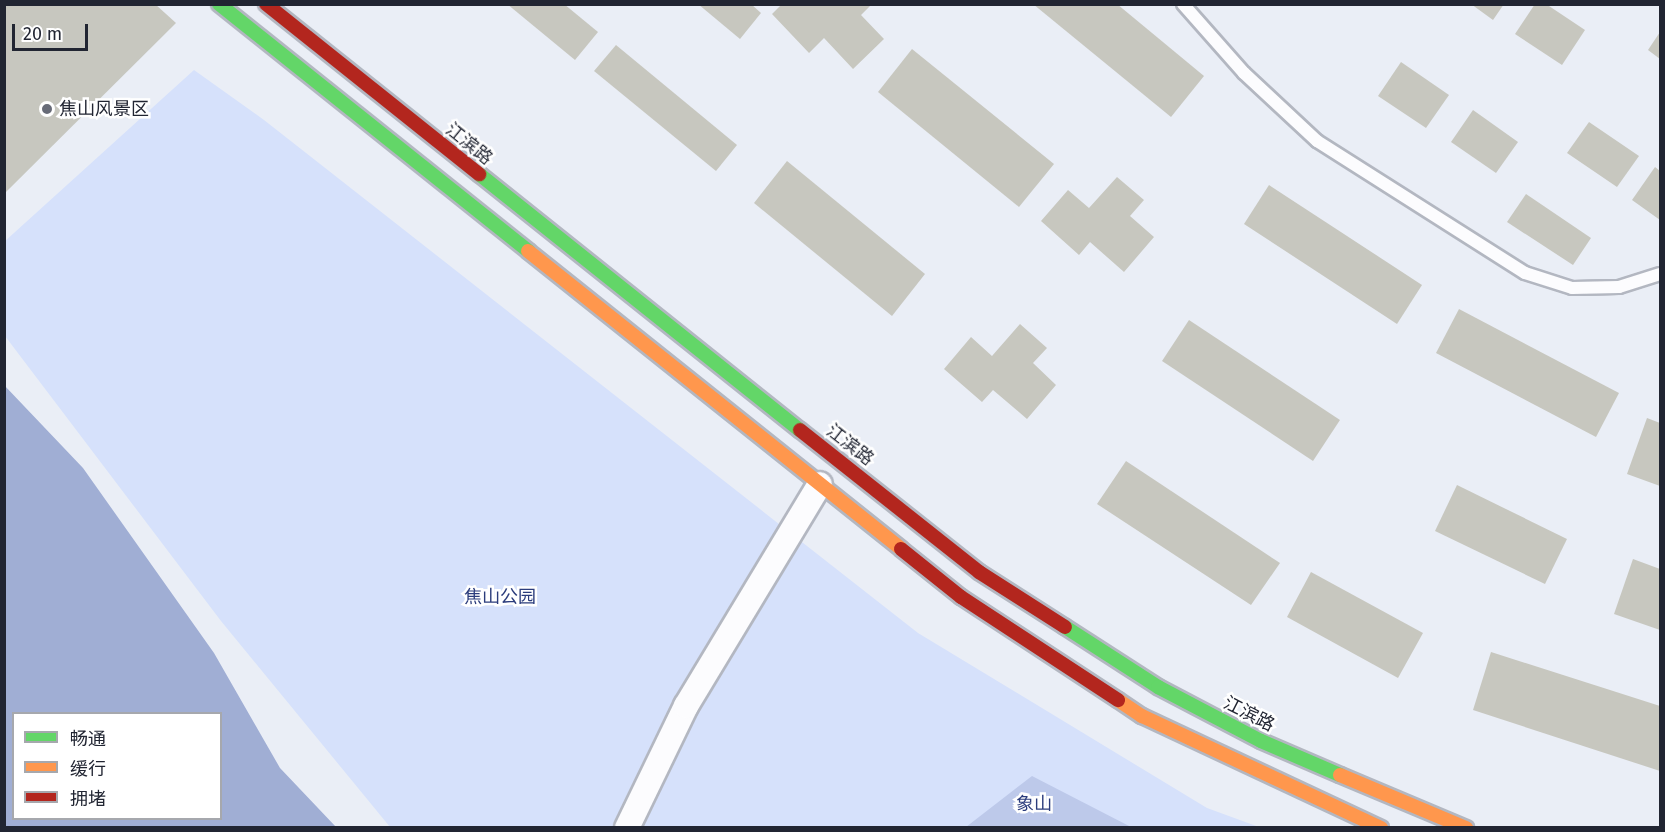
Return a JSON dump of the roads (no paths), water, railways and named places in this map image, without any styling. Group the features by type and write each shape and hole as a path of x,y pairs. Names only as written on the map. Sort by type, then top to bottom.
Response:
{"main road":[{"path":"219,4 961,597 1142,716 1381,828"},
{"name":"江滨路","path":"266,4 978,572 1158,687 1361,786 1466,828"}],"street":[{"path":"627,828 686,706 820,484"}],"lane":[{"path":"1183,4 1244,73 1317,141 1525,273 1572,288 1619,287 1660,274"}],"place":[{"name":"焦山风景区","path":"47,109"}],"park label":[{"name":"焦山公园","path":"500,597"},
{"name":"象山","path":"1034,804"}]}
